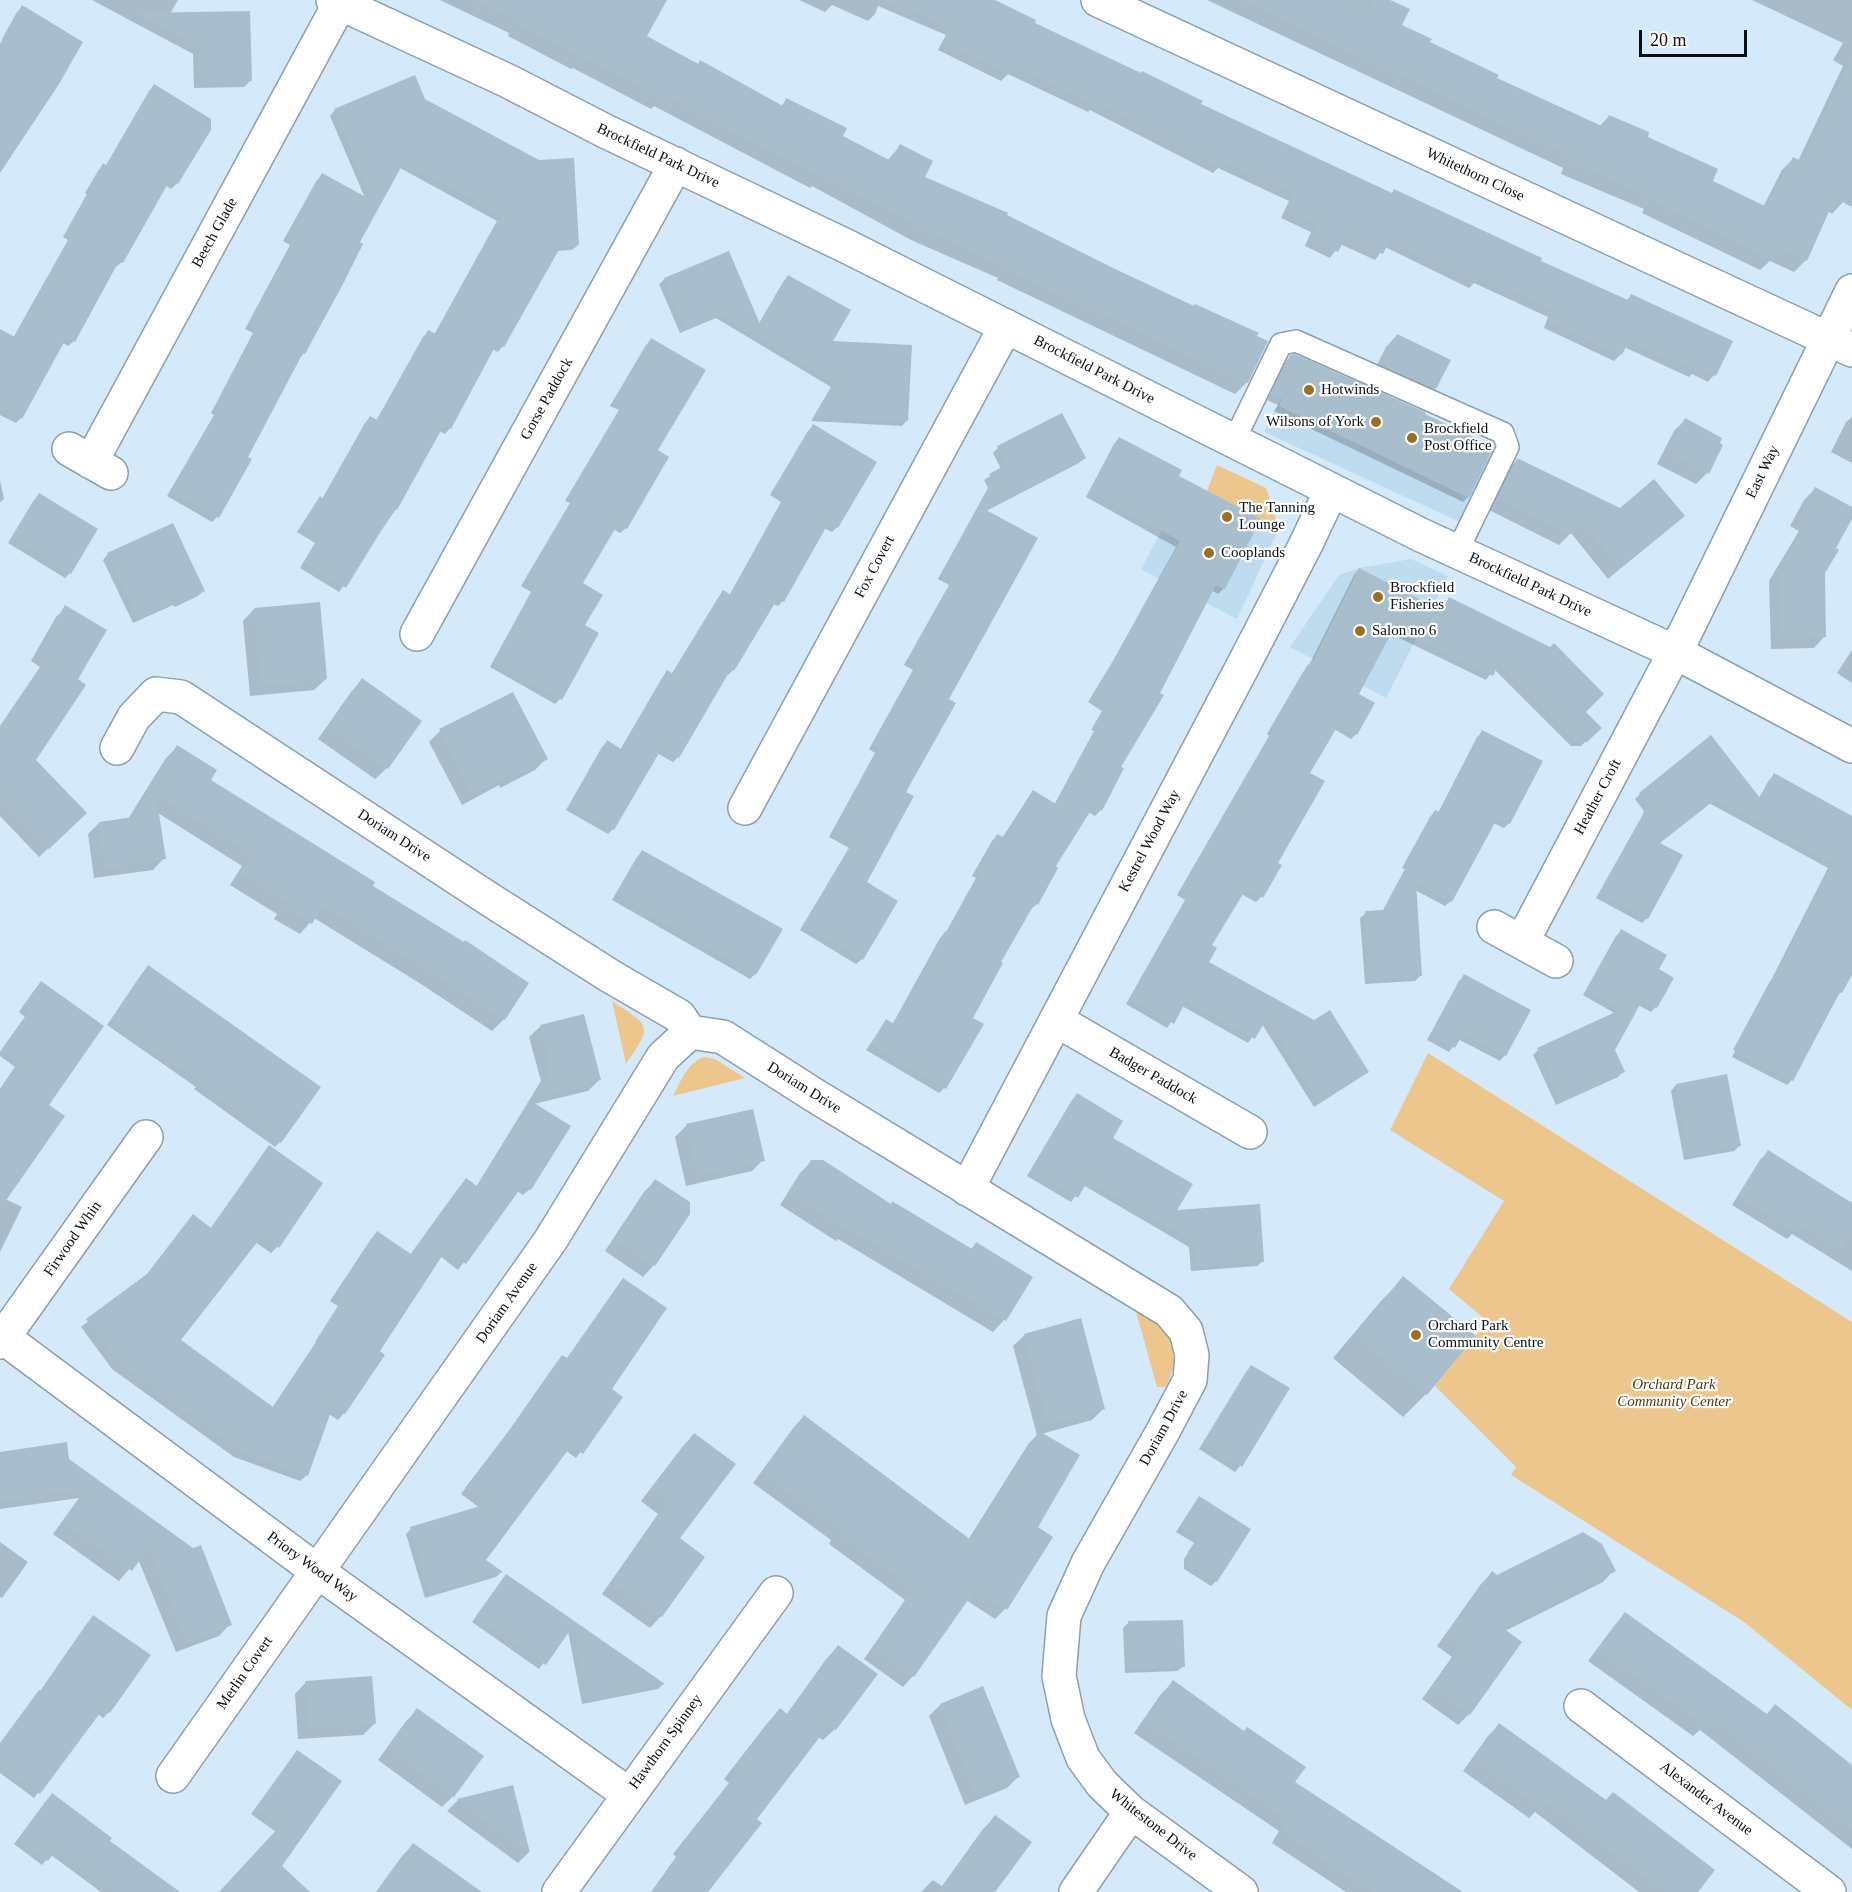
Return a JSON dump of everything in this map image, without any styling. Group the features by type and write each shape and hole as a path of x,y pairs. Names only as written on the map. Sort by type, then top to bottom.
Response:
{"street":[{"name":"Whitethorn Close","path":"1098,0 1840,344"},
{"name":"Brockfield Park Drive","path":"337,2 508,81 605,131 854,250 1331,491 1457,552 1675,652 1852,746"},
{"name":"Beech Glade","path":"90,462 337,2"},
{"name":"Gorse Paddock","path":"418,634 676,164"},
{"name":"East Way","path":"1675,652 1840,344 1852,291"},
{"name":"Fox Covert","path":"745,808 1006,326"},
{"name":"Kestrel Wood Way","path":"967,1189 1268,619 1331,491"},
{"name":"Heather Croft","path":"1556,961 1508,934 1675,652"},
{"name":"Doriam Drive","path":"117,748 134,717 156,694 181,697 610,976 679,1016 690,1032 723,1037 1169,1311 1186,1331 1192,1355 1190,1380 1088,1563 1064,1616 1059,1676"},
{"name":"Badger Paddock","path":"1056,1020 1250,1132"},
{"name":"Doriam Avenue","path":"317,1571 550,1241 663,1057 690,1032"},
{"name":"Firwood Whin","path":"1,1338 146,1137"},
{"name":"Priory Wood Way","path":"1,1338 317,1571 628,1794"},
{"name":"Merlin Covert","path":"173,1776 317,1571"},
{"name":"Hawthorn Spinney","path":"559,1892 776,1593"},
{"name":"Whitestone Drive","path":"1059,1676 1068,1719 1083,1758 1102,1784 1131,1812 1241,1892"},
{"name":"Alexander Avenue","path":"1581,1706 1829,1892"},
{"path":"1076,1892 1131,1812"}],"lane":[{"path":"1234,441 1281,344 1296,341 1503,433 1508,447 1457,552"}],"shaded area":[{"path":"1302,357 1498,449 1462,523 1264,432"},
{"path":"1188,481 1279,529 1237,619 1141,569"},
{"path":"1411,559 1448,576 1386,698 1290,647 1339,575 1359,568"}],"green space":[{"path":"1217,465 1266,488 1279,529 1207,491"},
{"path":"612,1001 634,1016 644,1027 641,1041 626,1064"},
{"name":"Orchard Park Community Center","path":"1428,1053 1852,1322 1852,1710 1744,1622 1511,1475 1516,1467 1435,1386 1487,1321 1449,1289 1504,1201 1390,1130"},
{"path":"704,1057 715,1059 745,1078 673,1096 689,1068"},
{"path":"1134,1304 1168,1328 1177,1360 1166,1387 1157,1387"}],"building":[{"path":"474,0 667,0 647,36 698,64 700,60 783,106 786,98 847,128 843,136 891,161 900,144 933,161 925,177 1008,213 1007,215 1113,268 1194,306 1195,304 1259,333 1257,336 1268,341 1248,383 1007,269 1008,267 923,229 824,175 822,178 665,95 663,99"},
{"path":"886,0 995,0 1036,20 1035,23 1203,101 1201,104 1392,193 1394,189 1542,258 1541,261 1628,300 1631,294 1733,341 1716,376 1699,368 1697,371 1629,340 1622,355 1549,321 1554,310 1480,276 1477,282 1390,239 1383,254 1346,237 1338,252 1311,239 1317,225 1287,211 1295,194 1224,161 1221,167 1097,103 1096,106 1013,66 1009,75 944,43 952,28"},
{"path":"1242,0 1351,0 1371,10 1376,0 1390,0 1410,9 1402,25 1432,39 1430,42 1499,75 1497,78 1604,127 1609,115 1649,132 1648,137 1718,169 1713,181 1767,207 1793,157 1803,162 1852,58 1852,207 1835,198 1807,261 1778,248 1773,260 1652,201 1654,198 1571,162 1573,157"},
{"path":"22,5 83,42 59,84 0,173 0,44"},
{"path":"250,11 252,81 200,82 199,47 136,13"},
{"path":"415,75 425,99 539,160 574,158 579,245 561,246 504,347 497,343 451,429 444,425 397,510 395,508 346,588 304,562 319,538 302,526 320,496 323,499 370,416 377,420 428,330 436,334 501,215 404,162 360,242 363,244 343,284 305,354 303,353 248,457 252,459 219,518 171,491 218,409 215,407 257,328 249,324 295,239 288,236 322,173 373,201 334,109"},
{"path":"154,84 211,119 211,130 178,184 170,180 123,263 119,261 75,342 67,337 22,419 0,407 0,329 15,337 72,234 67,231 91,189 89,188 103,163 107,166"},
{"path":"729,251 760,324 788,275 851,310 833,341 912,345 908,421 815,416 835,382 722,314 685,329 664,278"},
{"path":"1397,334 1451,360 1436,389 1382,365"},
{"path":"651,338 706,370 658,450 669,457 627,529 618,524 583,583 603,595 585,625 599,633 562,700 494,662 535,586 525,580 574,498 569,495 623,405 615,400"},
{"path":"1295,354 1425,412 1494,447 1469,498 1279,406 1282,399 1271,394 1290,355"},
{"path":"1062,413 1086,458 986,510 1038,538 949,699 956,703 906,792 914,796 867,882 898,901 863,960 804,925 853,843 833,832 879,747 873,744 917,665 908,659 953,579 942,573 993,482 989,474 1006,465 997,446"},
{"path":"1685,418 1722,438 1720,443 1723,445 1709,474 1667,452"},
{"path":"813,424 877,462 838,528 829,522 784,602 778,598 734,671 731,669 679,758 662,748 614,830 570,804 607,740 621,749 667,670 673,674 723,590 731,595 785,496 774,490"},
{"path":"1119,437 1182,470 1179,476 1261,519 1225,589 1216,585 1160,693 1164,695 1121,767 1124,768 1102,811 1093,807 1056,866 1058,868 1038,905 1035,903 1001,962 1003,963 973,1018 984,1024 946,1089 871,1044 886,1019 894,1024 945,931 947,932 981,873 977,871 997,834 1003,837 1033,790 1056,804 1098,726 1095,724 1106,705 1092,696 1180,541 1090,491"},
{"path":"1517,458 1620,508 1654,479 1685,516 1620,569 1580,518 1571,534 1498,498"},
{"path":"1815,487 1852,507 1852,519 1836,548 1839,550 1825,573 1826,637 1782,638 1780,569 1809,520 1800,515"},
{"path":"39,493 98,529 71,574 12,537"},
{"path":"173,523 205,591 138,619 107,553"},
{"path":"1359,568 1442,611 1449,597 1550,647 1554,643 1604,694 1586,712 1602,728 1587,742 1576,742 1499,663 1493,676 1394,628 1359,694 1375,703 1357,735 1339,724 1310,773 1325,781 1278,863 1282,865 1263,898 1246,889 1212,945 1217,948 1209,962 1314,1020 1330,1010 1369,1072 1320,1103 1267,1018 1255,1039 1186,1001 1174,1024 1130,999 1189,894 1182,890 1308,664 1310,666"},
{"path":"320,602 327,679 261,685 254,608"},
{"path":"65,605 107,630 78,679 86,685 36,760 87,813 49,849 0,796 0,728 49,657 39,651"},
{"path":"362,678 422,721 388,769 328,727"},
{"path":"513,692 548,759 512,778 510,775 473,794 439,729"},
{"path":"1482,730 1543,761 1510,824 1498,817 1452,902 1416,882 1422,976 1370,980 1365,911 1384,910 1409,864 1406,862 1435,810 1439,812"},
{"path":"1711,735 1760,798 1774,773 1852,816 1852,975 1842,993 1840,992 1793,1081 1733,1050 1770,981 1772,982 1833,863 1716,799 1660,843 1683,855 1648,919 1600,893 1644,814 1651,817 1645,812 1649,804 1639,793"},
{"path":"177,745 217,770 211,780 375,882 373,886 464,942 465,940 529,983 505,1020 323,905 312,924 285,907 288,902 240,873 252,854 156,794 166,859 105,868 99,822 133,817"},
{"path":"642,850 783,929 756,975 616,894"},
{"path":"1621,929 1667,955 1659,969 1674,978 1657,1008 1643,999 1615,1050 1625,1072 1562,1101 1537,1048 1622,1009 1587,990"},
{"path":"148,965 321,1087 281,1143 198,1083 200,1081 111,1020"},
{"path":"1464,974 1531,1010 1506,1056 1463,1034 1455,1048 1431,1035"},
{"path":"41,981 104,1026 49,1105 65,1116 0,1209 0,1089 19,1061 2,1049 29,1011 23,1006"},
{"path":"584,1014 601,1080 534,1097 551,1069 540,1025"},
{"path":"1727,1074 1741,1146 1689,1156 1676,1084"},
{"path":"1077,1093 1123,1121 1113,1138 1193,1184 1177,1210 1260,1204 1264,1262 1196,1266 1194,1242 1088,1180 1078,1198 1031,1170"},
{"path":"531,1101 571,1126 531,1190 523,1185 466,1264 446,1250 380,1351 385,1355 345,1414 333,1406 308,1476 241,1451 119,1362 86,1319 147,1274 193,1214 211,1228 269,1145 323,1183 279,1248 262,1236 181,1340 273,1407 322,1335 320,1335 343,1299 335,1294 377,1231 411,1254 466,1178 477,1186"},
{"path":"753,1109 765,1161 697,1175 686,1124"},
{"path":"1768,1150 1852,1203 1852,1233 1841,1250 1800,1225 1796,1232 1739,1197"},
{"path":"811,1160 823,1160 891,1204 892,1201 972,1249 976,1242 1033,1277 1006,1321 850,1229 849,1231 790,1193"},
{"path":"655,1179 690,1202 690,1214 655,1266 615,1240"},
{"name":"Orchard Park Community Centre","path":"1403,1276 1476,1336 1427,1395 1355,1335"},
{"path":"623,1278 667,1308 612,1389 623,1397 583,1454 571,1446 486,1560 503,1572 430,1593 410,1527 487,1504 465,1488 511,1428 562,1355 567,1358"},
{"path":"1081,1318 1105,1409 1048,1424 1024,1334"},
{"path":"1251,1365 1290,1388 1242,1467 1203,1444"},
{"path":"804,1415 971,1540 1039,1431 1080,1455 1038,1527 1053,1537 1007,1610 975,1590 914,1677 873,1648 914,1589 838,1533 840,1529 762,1472"},
{"path":"694,1433 736,1464 680,1538 705,1557 662,1617 612,1582 669,1502 651,1489"},
{"path":"67,1442 69,1459 193,1548 201,1545 232,1625 187,1642 149,1547 132,1571 63,1522 88,1488 0,1501 0,1452"},
{"path":"1199,1496 1251,1529 1217,1582 1188,1564 1188,1552 1198,1538 1180,1526"},
{"path":"1583,1532 1602,1544 1616,1571 1503,1628 1522,1642 1470,1715 1432,1687 1463,1645 1447,1634 1492,1571 1497,1575"},
{"path":"506,1574 665,1684 587,1700 573,1626 546,1665 476,1616"},
{"path":"1625,1612 1767,1714 1775,1704 1852,1765 1852,1829 1711,1718 1706,1726 1598,1649"},
{"path":"93,1615 151,1655 110,1713 103,1709 40,1794 0,1765 0,1743 39,1690 41,1691"},
{"path":"1183,1620 1185,1667 1129,1669 1128,1621"},
{"path":"838,1645 878,1674 836,1730 829,1725 757,1819 762,1823 708,1892 653,1892 686,1845 683,1842 739,1771 734,1767 780,1708 787,1714"},
{"path":"372,1676 376,1724 309,1729 305,1681"},
{"path":"1173,1680 1244,1731 1247,1727 1306,1767 1295,1782 1463,1892 1373,1892 1282,1831 1289,1820 1145,1721"},
{"path":"983,1686 1020,1777 976,1795 940,1704"},
{"path":"417,1708 484,1756 454,1797 388,1748"},
{"path":"1499,1723 1606,1800 1613,1792 1715,1870 1698,1892 1665,1892 1546,1801 1541,1808 1473,1759"},
{"path":"297,1750 342,1781 282,1866 310,1892 219,1892 280,1826 255,1809"},
{"path":"513,1785 530,1853 457,1799"},
{"path":"52,1793 112,1838 110,1841 180,1892 113,1892 56,1850 48,1861 18,1839"},
{"path":"995,1815 1032,1842 995,1892 939,1892"},
{"path":"413,1843 482,1892 378,1892"}],"place":[{"name":"Hotwinds","path":"1309,390"},
{"name":"Wilsons of York","path":"1376,422"},
{"name":"Brockfield Post Office","path":"1412,438"},
{"name":"The Tanning Lounge","path":"1227,517"},
{"name":"Cooplands","path":"1209,553"},
{"name":"Brockfield Fisheries","path":"1378,597"},
{"name":"Salon no 6","path":"1360,631"},
{"name":"Orchard Park Community Centre","path":"1416,1335"}]}
